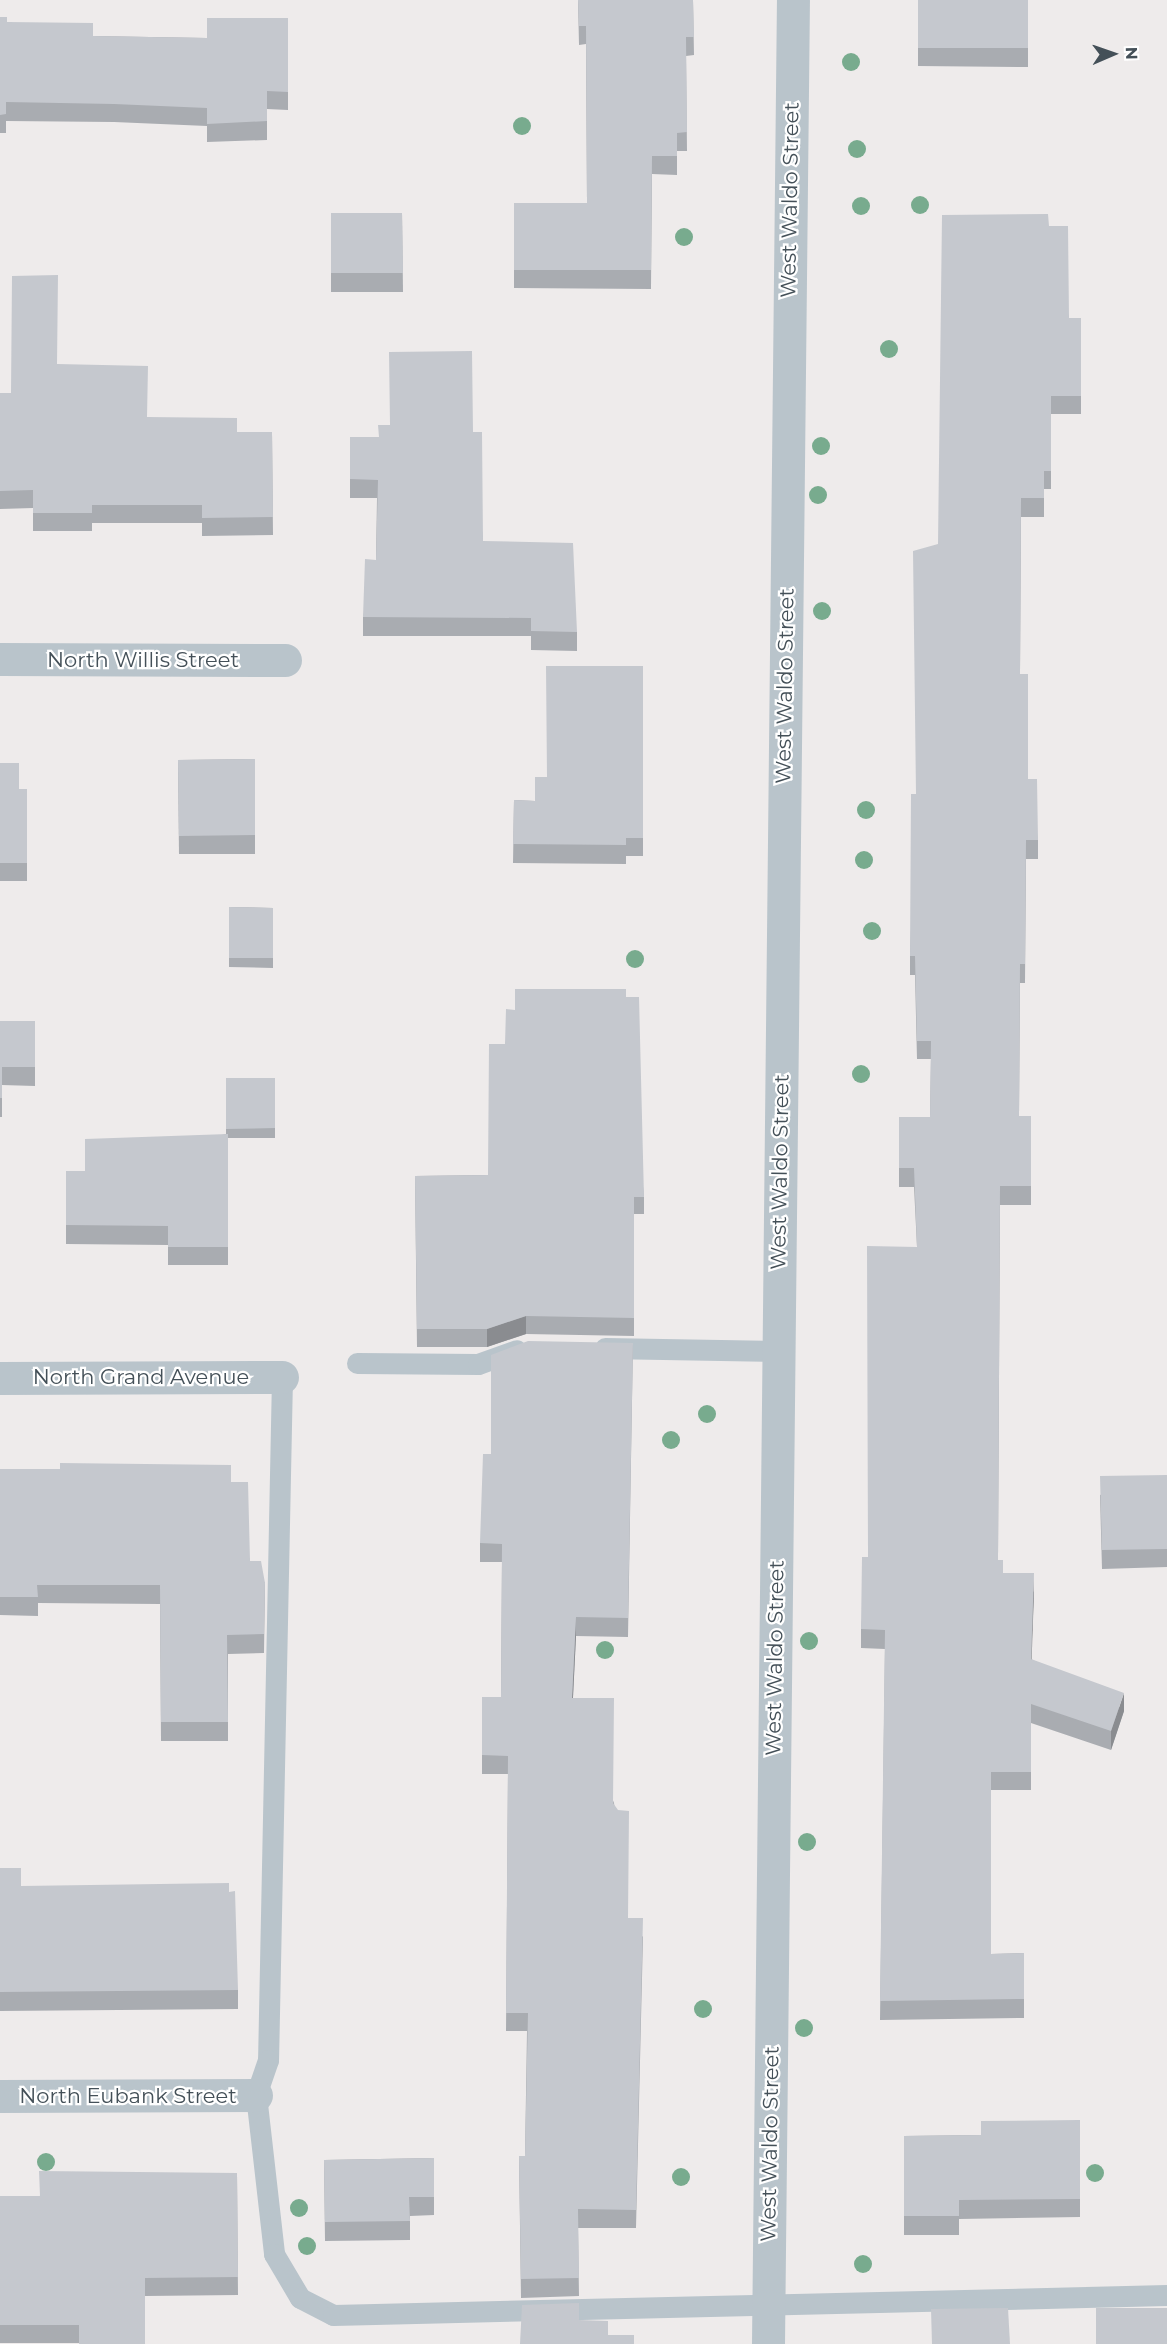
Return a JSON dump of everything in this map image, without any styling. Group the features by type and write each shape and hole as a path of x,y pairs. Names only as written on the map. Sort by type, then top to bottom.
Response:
{"street":[{"name":"West Waldo Street","path":"768,2344 793,0"},
{"name":"North Willis Street","path":"0,659 285,660"},
{"name":"North Grand Avenue","path":"0,1378 282,1377"},
{"name":"North Eubank Street","path":"0,2096 256,2095"}],"lane":[{"path":"357,1363 478,1364 537,1347"},
{"path":"583,1348 778,1351"},
{"path":"282,1377 268,2060 256,2095 274,2254 300,2298 333,2315 1167,2295"}],"building":[{"path":"578,0 693,0 694,37 686,37 687,132 677,133 677,156 652,156 651,270 514,270 514,203 587,203 586,26 579,26"},
{"path":"918,0 1028,0 1028,48 918,48"},
{"path":"0,17 7,17 7,22 93,23 93,36 207,38 207,18 288,18 288,92 267,91 267,121 207,124 207,108 114,104 6,102 6,114 0,115"},
{"path":"331,213 402,213 403,273 331,273"},
{"path":"1048,214 1049,226 1068,226 1069,318 1081,318 1081,396 1051,396 1051,471 1044,471 1044,498 1021,498 1020,674 1028,674 1028,779 1037,779 1038,840 1026,840 1025,964 1020,964 1019,1116 1031,1116 1031,1186 1000,1186 998,1560 1003,1560 1003,1573 1034,1573 1031,1659 1124,1693 1111,1731 1031,1704 1031,1772 991,1772 991,1954 1024,1953 1024,1999 880,2001 885,1630 861,1629 862,1557 868,1557 867,1246 917,1247 914,1168 899,1168 899,1117 930,1117 931,1041 917,1041 915,956 910,956 911,794 916,794 913,551 938,544 942,215"},
{"path":"58,275 57,364 148,366 147,417 237,418 237,432 272,432 273,517 202,518 202,505 92,505 92,513 33,513 33,490 0,491 0,393 11,393 12,276"},
{"path":"472,351 473,432 482,432 483,541 573,543 577,632 531,631 531,618 363,617 365,559 376,560 378,480 350,479 350,437 379,437 378,425 390,425 389,352"},
{"path":"546,666 643,666 643,838 626,838 626,845 513,844 514,800 535,801 535,777 547,777"},
{"path":"255,759 255,835 179,836 178,760"},
{"path":"0,763 19,763 19,789 27,789 27,863 0,863"},
{"path":"229,907 273,908 273,958 229,958"},
{"path":"515,989 626,989 626,997 639,997 644,1197 634,1197 634,1318 526,1316 487,1329 417,1329 415,1176 488,1175 489,1044 505,1044 506,1009 515,1010"},
{"path":"0,1021 35,1021 35,1067 2,1067 2,1098 0,1098"},
{"path":"226,1078 275,1078 275,1128 226,1129"},
{"path":"228,1134 228,1247 168,1247 168,1226 66,1225 66,1171 85,1171 85,1139"},
{"path":"528,1341 633,1343 628,1618 576,1617 572,1698 614,1698 613,1803 618,1810 629,1811 628,1918 643,1918 636,2210 578,2209 579,2278 521,2279 519,2156 525,2156 528,2013 506,2013 508,1756 482,1755 482,1697 501,1697 502,1544 480,1543 483,1454 491,1454 491,1355"},
{"path":"60,1463 231,1465 231,1482 248,1482 250,1561 261,1561 265,1583 264,1634 227,1635 228,1722 161,1722 160,1585 37,1585 38,1597 0,1597 0,1469 60,1469"},
{"path":"1167,1475 1167,1549 1102,1550 1100,1476"},
{"path":"0,1868 21,1868 21,1886 229,1883 229,1892 235,1891 238,1990 0,1992"},
{"path":"1080,2120 1080,2199 959,2200 959,2216 904,2216 904,2136 981,2135 981,2121"},
{"path":"434,2158 434,2197 409,2197 410,2221 325,2222 324,2160"},
{"path":"39,2171 237,2173 238,2277 145,2278 145,2344 79,2344 79,2325 0,2325 0,2196 40,2196"},
{"path":"579,2303 579,2320 608,2321 608,2335 634,2335 634,2344 520,2344 522,2305"},
{"path":"1008,2308 1010,2344 932,2344 931,2309"},
{"path":"1096,2308 1167,2308 1167,2344 1096,2344"}]}
